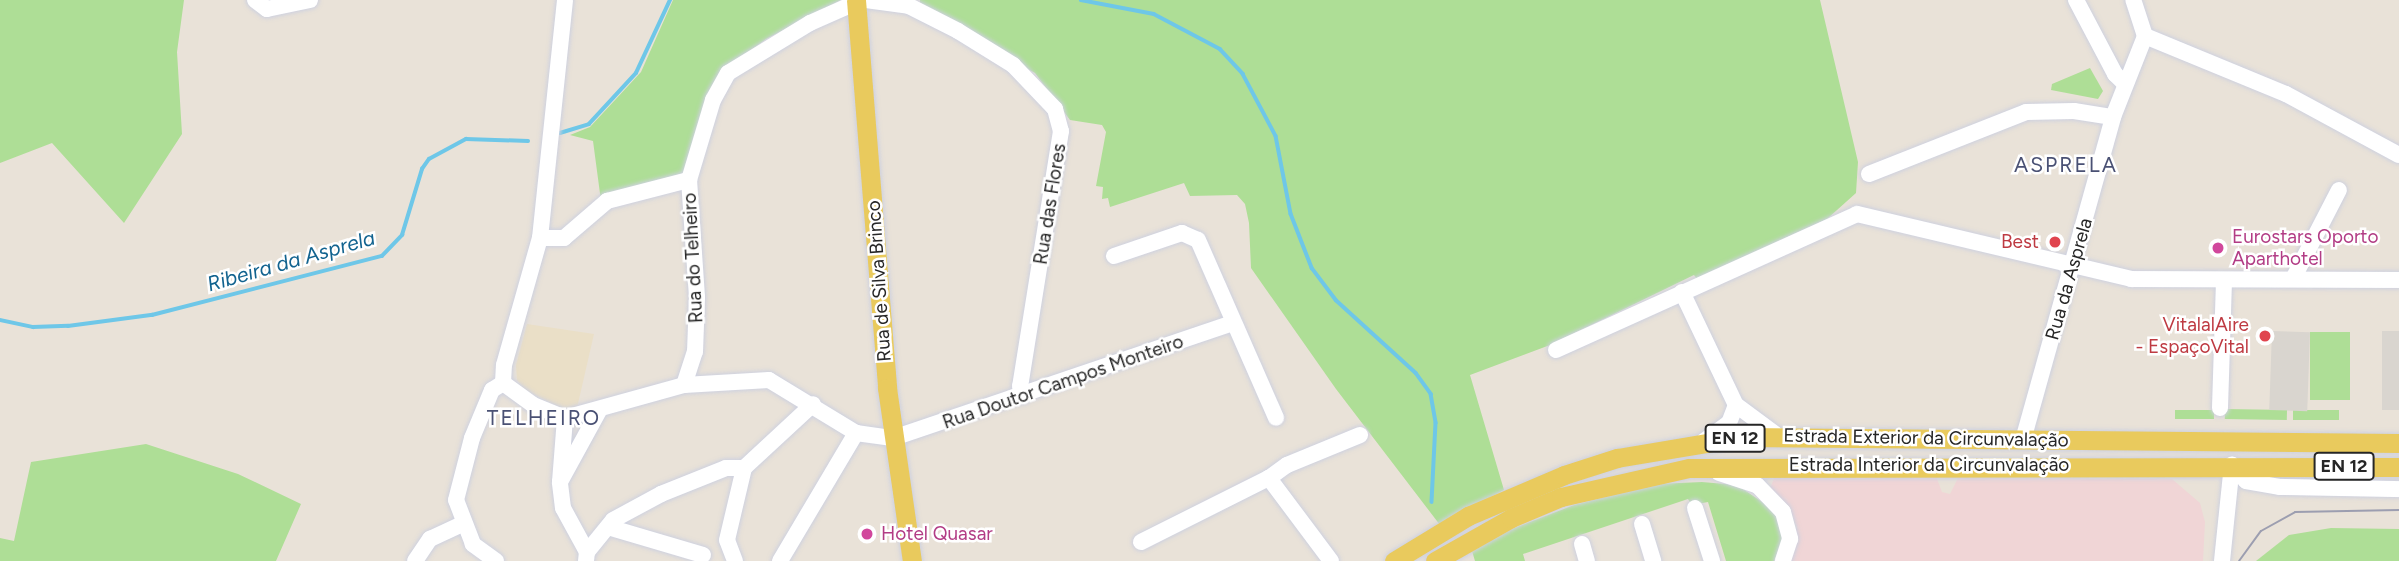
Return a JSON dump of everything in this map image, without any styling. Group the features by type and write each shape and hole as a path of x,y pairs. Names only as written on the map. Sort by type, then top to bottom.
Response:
{"main road":[{"name":"Rua de Silva Brinco","path":"860,0 893,438 912,561"},
{"name":"Estrada Exterior da Circunvalação","path":"1394,561 1468,516 1617,458 1704,441 1778,436 2399,443"},
{"path":"2008,466 2019,451 2019,440"},
{"path":"2019,440 2025,456 2043,466"},
{"path":"2232,464 2254,449 2316,450 2335,443"},
{"name":"Estrada Interior da Circunvalação","path":"1435,561 1511,518 1561,498 1689,468 2232,464 2399,467"},
{"name":"EN 12","path":"1418,561 1426,550 1465,527 1468,516"}],"street":[{"path":"255,0 267,9 310,0"},
{"path":"496,561 473,544 463,524 457,486 498,387 540,238 565,0"},
{"name":"Rua do Telheiro","path":"684,385 695,352 697,297 690,180 713,100 728,73 860,0"},
{"name":"Rua das Flores","path":"860,0 909,6 948,26 1013,65 1055,109 1061,131 1020,386 1023,396"},
{"path":"2076,0 2115,75 2124,83"},
{"path":"2133,0 2145,36 2286,94 2399,155"},
{"name":"Rua da Asprela","path":"2019,440 2074,264 2113,117 2124,83 2145,36"},
{"path":"1869,174 2026,112 2074,111 2113,117"},
{"path":"540,238 565,238 607,201 690,180"},
{"path":"2293,279 2339,190"},
{"path":"1556,350 1857,214 2130,279 2399,280"},
{"path":"1114,256 1182,233 1192,235 1198,240 1232,323 1276,418"},
{"path":"2220,408 2224,280"},
{"path":"1682,292 1736,405 1778,436"},
{"name":"Rua Doutor Campos Monteiro","path":"893,438 1232,323"},
{"path":"498,387 565,418 684,385 769,380 813,404 856,433 893,438"},
{"path":"565,418 560,482 563,509 586,556 613,520 699,477 744,468 813,404"},
{"path":"1704,441 1729,423 1736,405"},
{"path":"560,482 600,410"},
{"path":"780,561 856,433"},
{"path":"1141,542 1269,478 1287,465 1360,435"},
{"path":"2232,464 2246,481 2261,484 2399,489"},
{"path":"2222,561 2232,464"},
{"path":"734,561 727,540 744,468"},
{"path":"1689,468 1745,480 1773,498 1788,524 1790,539 1783,561"},
{"path":"1269,478 1331,561"},
{"path":"1695,508 1712,561"},
{"path":"415,561 430,538 463,524"},
{"path":"1642,524 1653,561"},
{"path":"608,527 703,555"},
{"path":"1582,544 1587,561"}],"shaded area":[{"path":"527,324 594,334 577,408 561,408 525,390 517,380 516,365"},
{"path":"2272,331 2310,332 2307,411 2269,410"},
{"path":"2382,331 2399,331 2399,410 2382,410"},
{"path":"1775,476 1936,476 1942,492 1950,494 1958,478 2172,479 2200,503 2205,522 2203,561 1789,561 1797,527 1789,508 1770,488"}],"green space":[{"path":"0,0 184,0 177,52 182,134 124,223 52,143 0,163"},
{"path":"673,0 841,0 766,39 723,71 687,176 601,201 593,141 570,135 590,127 641,72"},
{"path":"920,0 1820,0 1858,162 1856,193 1827,219 1697,279 1694,275 1550,345 1470,375 1504,490 1440,525 1336,389 1251,268 1249,223 1245,204 1237,195 1190,196 1184,183 1110,207 1108,198 1102,199 1103,187 1096,186 1106,132 1102,125 1070,120 1035,73 920,9"},
{"path":"2090,68 2103,91 2098,99 2051,90 2052,84"},
{"path":"2310,332 2350,332 2350,400 2310,400"},
{"path":"2225,409 2287,410 2287,420 2225,419"},
{"path":"2175,410 2214,410 2214,419 2175,419"},
{"path":"2293,410 2339,410 2339,420 2293,420"},
{"path":"146,444 238,474 301,504 276,561 0,561 0,538 14,541 31,462"},
{"path":"1702,482 1737,485 1777,512 1784,536 1774,561 1726,561 1708,502 1692,505 1688,499 1523,554 1525,561 1475,561 1472,551 1514,528 1574,505 1656,484"},
{"path":"2331,528 2399,529 2399,561 2256,561 2289,535"}],"waterway":[{"name":"Ribeira da Asprela","path":"560,133 589,124 636,73 670,0"},
{"name":"Ribeira da Asprela","path":"1081,0 1154,14 1220,49 1243,74 1276,136 1291,214 1312,268 1336,300 1416,373 1431,394 1436,423 1432,502"},
{"name":"Ribeira da Asprela","path":"0,320 33,327 68,326 152,315 382,256 402,235 422,169 429,159 466,139 528,141"}],"tram line":[{"path":"2239,561 2261,531 2295,512 2399,510"}],"place":[{"name":"Best","path":"2055,242"},
{"name":"Eurostars Oporto Aparthotel","path":"2218,248"},
{"name":"VitalalAire - EspaçoVital","path":"2265,336"},
{"name":"Hotel Quasar","path":"867,534"}],"district":[{"name":"ASPRELA","path":"2066,165"},
{"name":"TELHEIRO","path":"544,418"}]}
